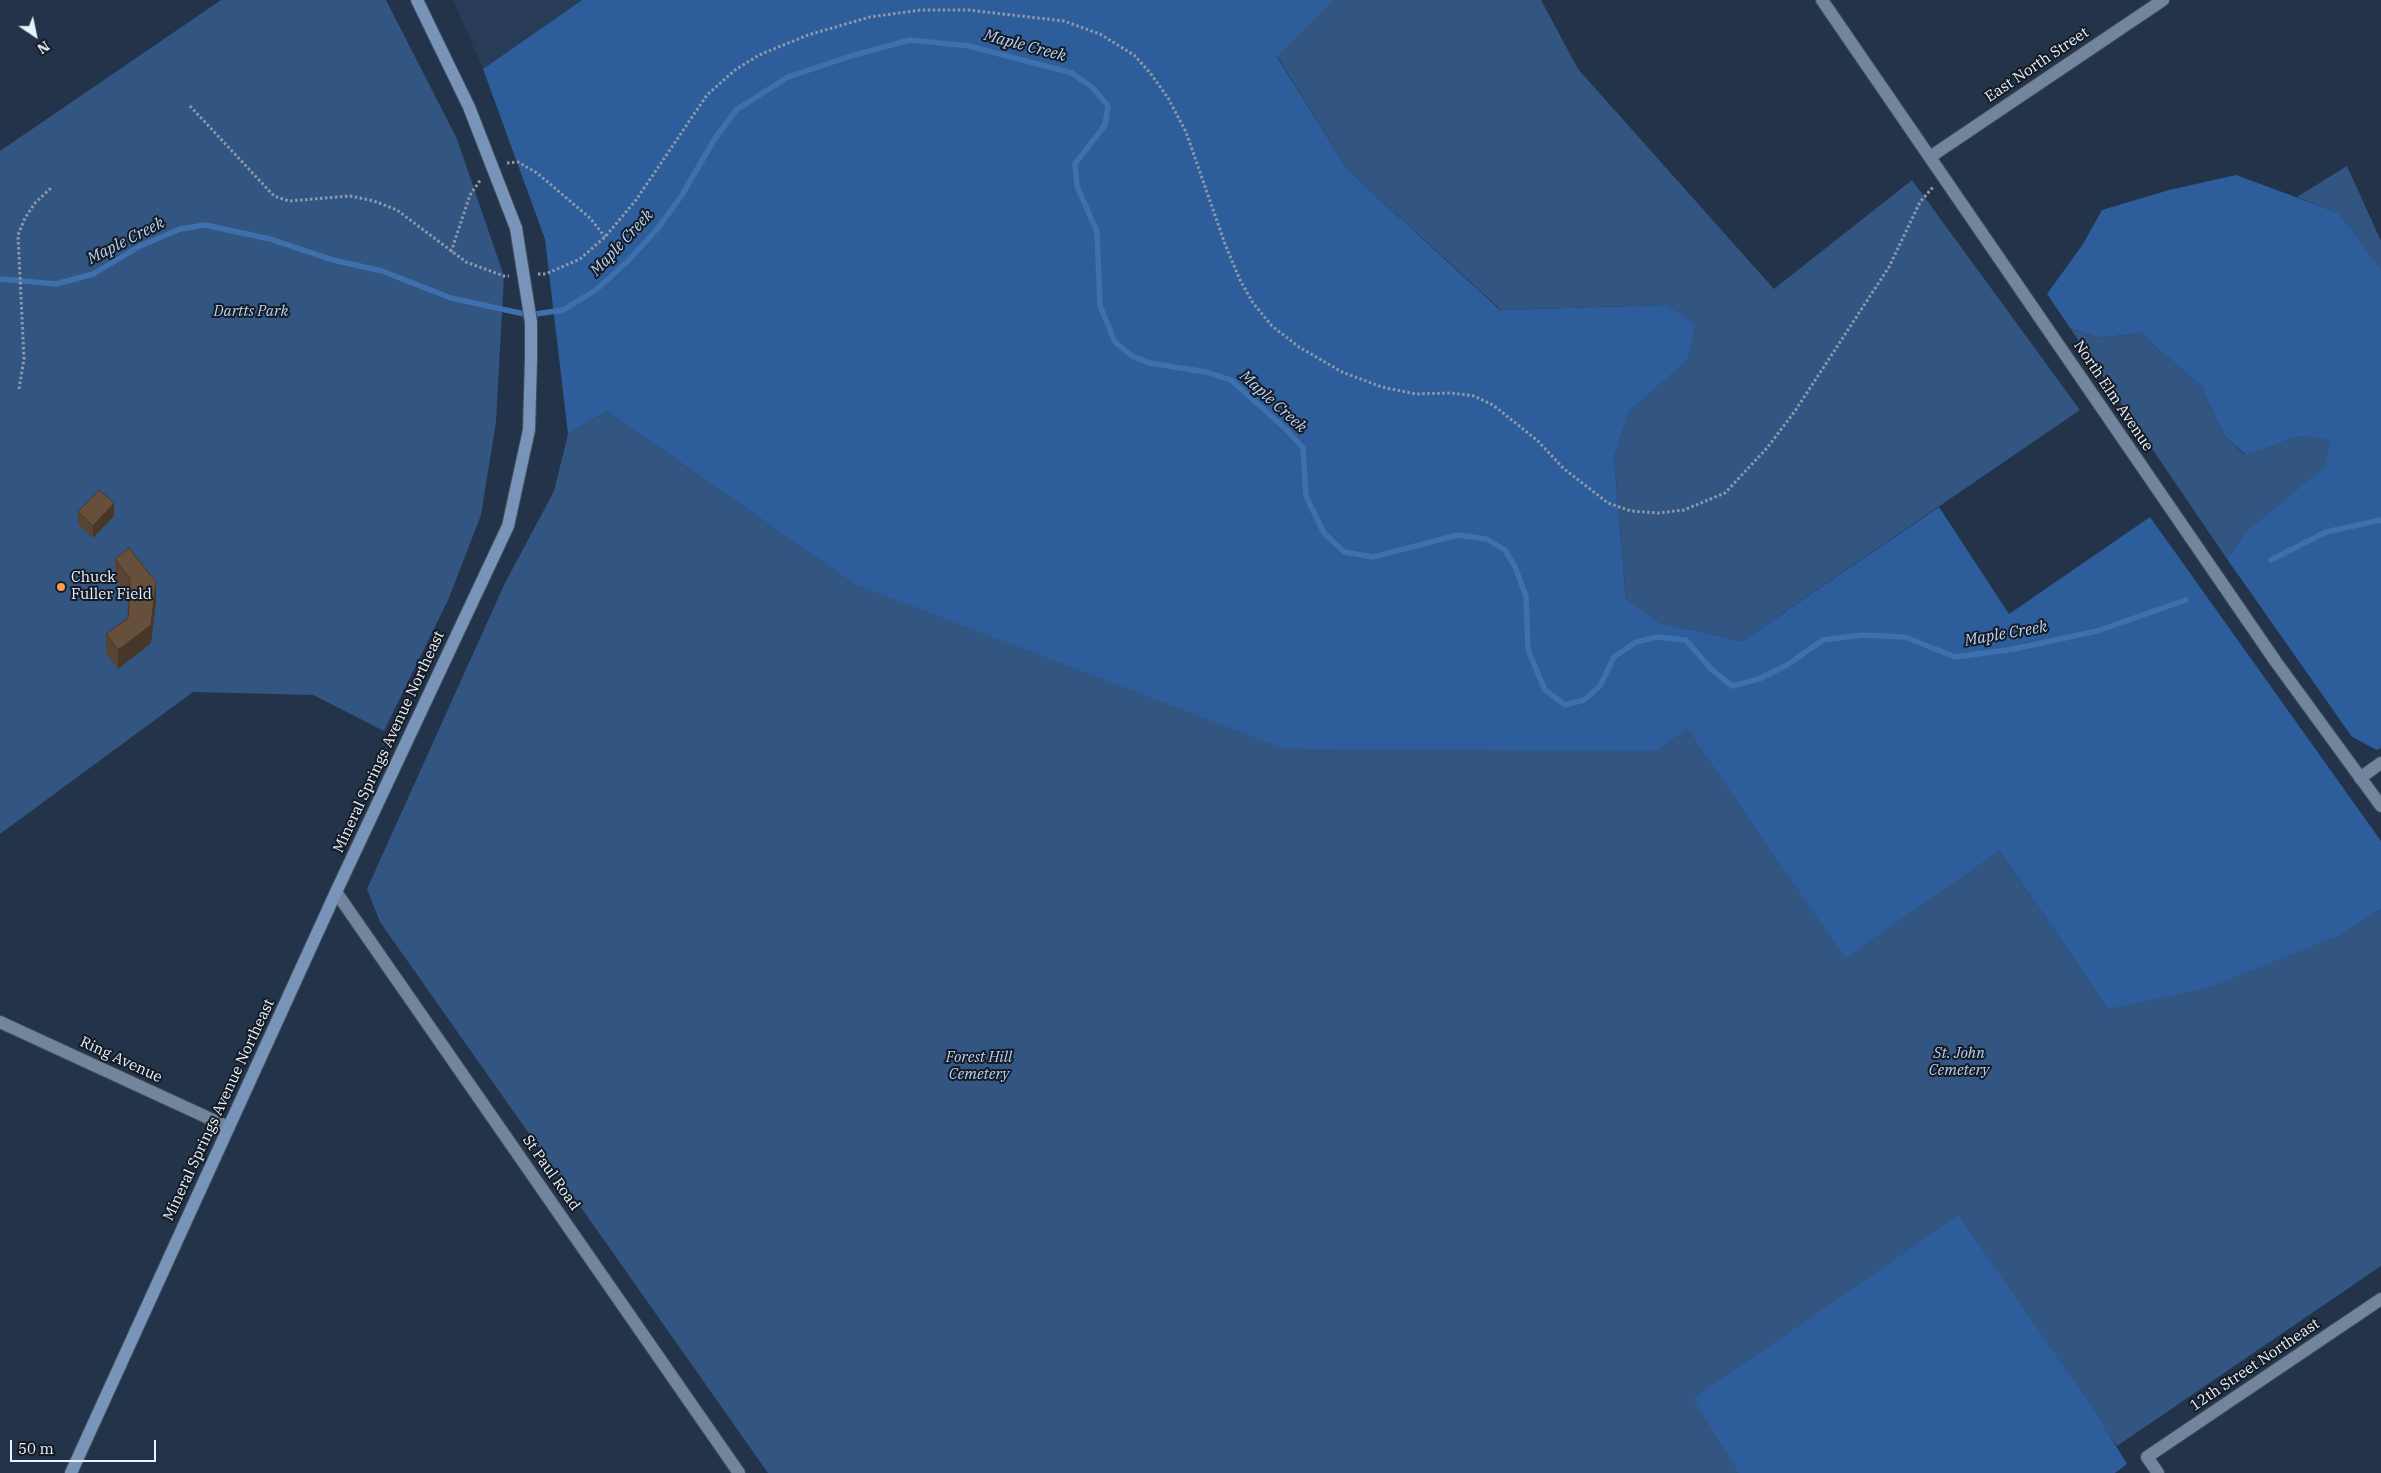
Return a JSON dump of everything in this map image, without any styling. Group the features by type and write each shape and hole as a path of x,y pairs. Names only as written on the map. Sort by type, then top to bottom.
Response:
{"main road":[{"name":"Mineral Springs Avenue Northeast","path":"71,1473 336,892 508,526 529,430 531,359 531,322 516,228 469,107 417,0"}],"street":[{"name":"North Elm Avenue","path":"1822,0 2276,662 2381,806"},
{"name":"East North Street","path":"1930,157 2163,0"},
{"path":"2360,778 2381,763"},
{"name":"St Paul Road","path":"336,892 739,1473"},
{"name":"Ring Avenue","path":"0,1022 228,1127"},
{"name":"12th Street Northeast","path":"2158,1473 2147,1458 2381,1299"}],"path":[{"path":"190,106 274,196 289,201 350,196 374,201 397,210 451,252 470,195 492,163 518,162 537,174 590,218 605,238 636,200 707,94 735,70 759,55 808,35 870,16 921,10 968,10 1064,21 1100,34 1134,55 1151,74 1168,98 1186,132 1225,244 1240,280 1253,303 1272,326 1299,347 1342,372 1382,387 1416,394 1474,396 1494,405 1538,441 1563,468 1608,502 1631,511 1658,513 1684,510 1725,493 1755,463 1795,411 1889,267 1920,202 1926,193 1945,178"},
{"path":"18,389 24,358 18,235 25,218 35,203 52,187"}],"shaded area":[{"path":"453,0 582,0 483,69"},
{"path":"582,0 1334,0 1277,57 1348,170 1500,310 1666,305 1695,324 1687,361 1630,411 1614,458 1626,599 1659,623 1742,641 1939,507 2009,614 2150,517 2381,841 2381,909 2343,934 2208,988 2108,1009 2000,851 1845,958 1687,729 1655,751 1285,749 852,583 607,411 568,434 545,239 483,69"},
{"path":"2236,175 2339,213 2381,269 2381,748 2377,750 2352,737 2227,559 2246,531 2325,467 2330,439 2300,436 2246,455 2224,435 2201,386 2140,333 2099,338 2070,328 2047,294 2083,244 2102,210 2169,190"},
{"path":"1959,1215 2097,1415 2127,1464 2115,1473 1739,1473 1693,1399"}],"green space":[{"name":"Dartts Park","path":"221,0 386,0 457,139 504,276 496,422 481,515 449,598 384,731 313,695 193,692 0,834 0,151"},
{"path":"1334,0 1541,0 1578,69 1774,289 1912,180 2080,410 1742,641 1658,623 1626,599 1614,458 1630,411 1687,361 1666,305 1501,310 1348,170 1277,56"},
{"path":"2347,166 2381,241 2381,269 2339,213 2297,197"},
{"path":"2070,328 2099,338 2140,333 2201,386 2224,435 2245,455 2300,436 2330,438 2326,467 2246,531 2227,559"},
{"name":"Forest Hill Cemetery","path":"607,411 852,583 1687,729 1845,957 2000,851 2108,1009 2343,934 2381,909 2381,1266 2117,1446 1959,1215 1739,1470 1739,1473 768,1473 380,922 367,889 504,585 554,491 568,434"}],"building":[{"path":"99,490 114,503 93,526 78,512"},
{"path":"129,548 156,582 151,625 118,650 106,634 128,618 130,579 115,559"}],"waterway":[{"name":"Maple Creek","path":"0,279 56,284 93,274 140,246 180,229 205,225 270,239 333,260 382,271 451,298 529,315 563,310 596,290 629,260 658,228 682,195 714,140 736,110 788,77 851,56 910,40 969,46 1072,73 1093,88 1108,106 1105,125 1075,164 1077,186 1097,232 1100,306 1115,342 1132,356 1149,363 1206,372 1231,380 1287,430 1303,448 1306,496 1324,533 1344,552 1373,557 1458,535 1487,539 1505,550 1515,567 1526,596 1528,650 1545,690 1565,705 1584,700 1600,686 1614,657 1636,642 1657,637 1686,640 1711,669 1732,686 1759,679 1787,665 1823,640 1862,635 1905,637 1955,657 2014,649 2097,631 2186,600"},
{"name":"Maple Creek","path":"2271,560 2326,532 2381,520"}],"place":[{"name":"Chuck Fuller Field","path":"61,587"}],"park label":[{"name":"St. John Cemetery","path":"1959,1062"}]}
